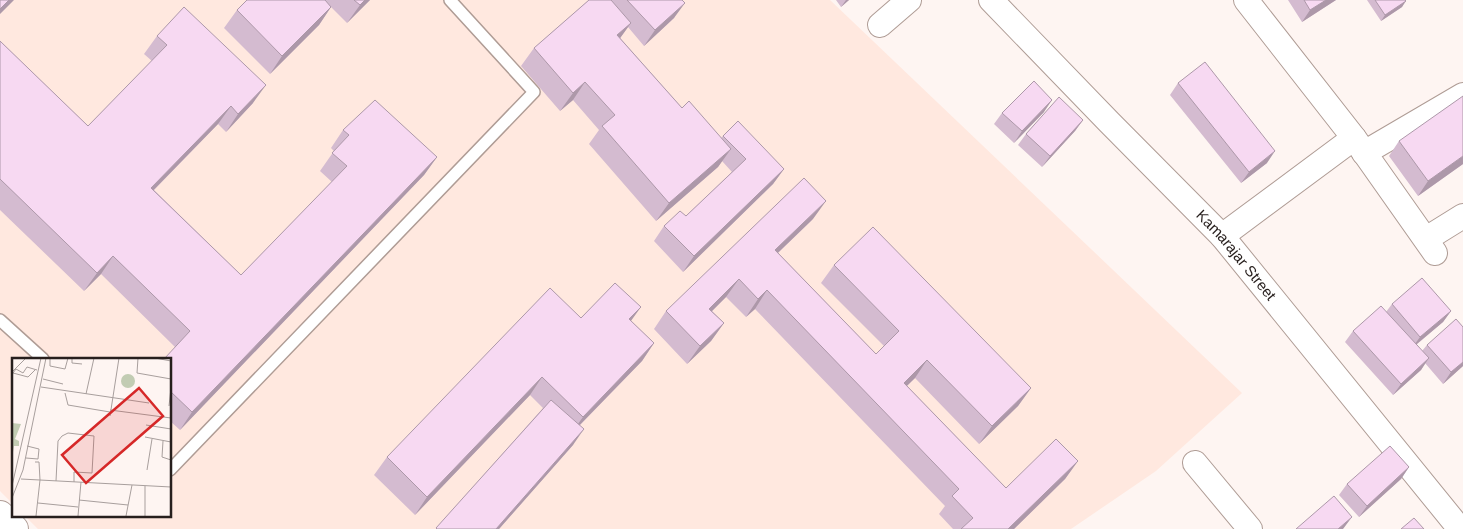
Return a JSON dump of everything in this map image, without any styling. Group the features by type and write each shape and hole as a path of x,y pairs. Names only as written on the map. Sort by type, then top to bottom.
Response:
{"main road":[{"path":"0,515 14,529"}],"street":[{"path":"880,25 908,0"},
{"name":"Kamarajar Street","path":"991,0 1108,122 1222,236 1460,529"},
{"path":"1246,0 1359,145 1430,246 1463,216"},
{"path":"1222,236 1359,145 1463,95"},
{"path":"1195,463 1250,529"}],"lane":[{"path":"171,469 534,92 450,0"},
{"path":"0,320 42,358"}],"shaded area":[{"path":"0,0 830,0 1242,393 1156,471 1071,529 38,529 25,516 171,516 171,358 12,358 12,503 0,491"}],"building":[{"path":"0,0 9,0 0,9"},
{"path":"247,0 325,0 331,7 282,56 237,10"},
{"path":"354,0 365,0 360,5"},
{"path":"589,0 611,0 631,23 617,35 682,108 689,101 731,149 669,203 602,126 615,115 585,82 573,93 534,48"},
{"path":"627,0 682,0 685,3 655,30"},
{"path":"1304,0 1326,0 1310,10"},
{"path":"1375,0 1405,0 1406,1 1385,15"},
{"path":"184,7 266,85 238,114 231,106 151,188 241,275 347,166 332,153 349,135 343,130 375,100 437,157 192,412 171,392 171,358 165,358 190,331 113,256 97,273 0,179 0,41 88,126 167,45 157,36"},
{"path":"1205,62 1275,151 1249,172 1178,83"},
{"path":"1034,81 1052,100 1022,131 1002,113"},
{"path":"1463,96 1463,156 1428,181 1399,141"},
{"path":"1059,97 1083,120 1050,156 1026,134"},
{"path":"738,121 784,169 694,256 664,226 680,211 686,216 746,159 723,136"},
{"path":"804,178 826,201 775,250 876,354 899,331 834,265 873,227 1031,388 992,426 927,360 904,383 1006,488 1056,439 1078,461 1008,529 961,529 973,518 952,496 959,489 767,290 758,299 739,279 709,309 724,323 700,346 666,311"},
{"path":"1422,278 1451,311 1420,337 1392,304"},
{"path":"615,283 641,307 629,319 654,343 583,417 542,377 427,497 387,457 550,288 581,318"},
{"path":"1381,306 1429,358 1401,384 1353,331"},
{"path":"1456,319 1463,327 1463,362 1451,372 1427,345"},
{"path":"551,400 584,429 496,529 437,529 436,528"},
{"path":"1390,446 1409,467 1367,506 1347,484"},
{"path":"1334,496 1352,517 1338,529 1296,529"},
{"path":"1414,518 1424,529 1401,529"}]}
